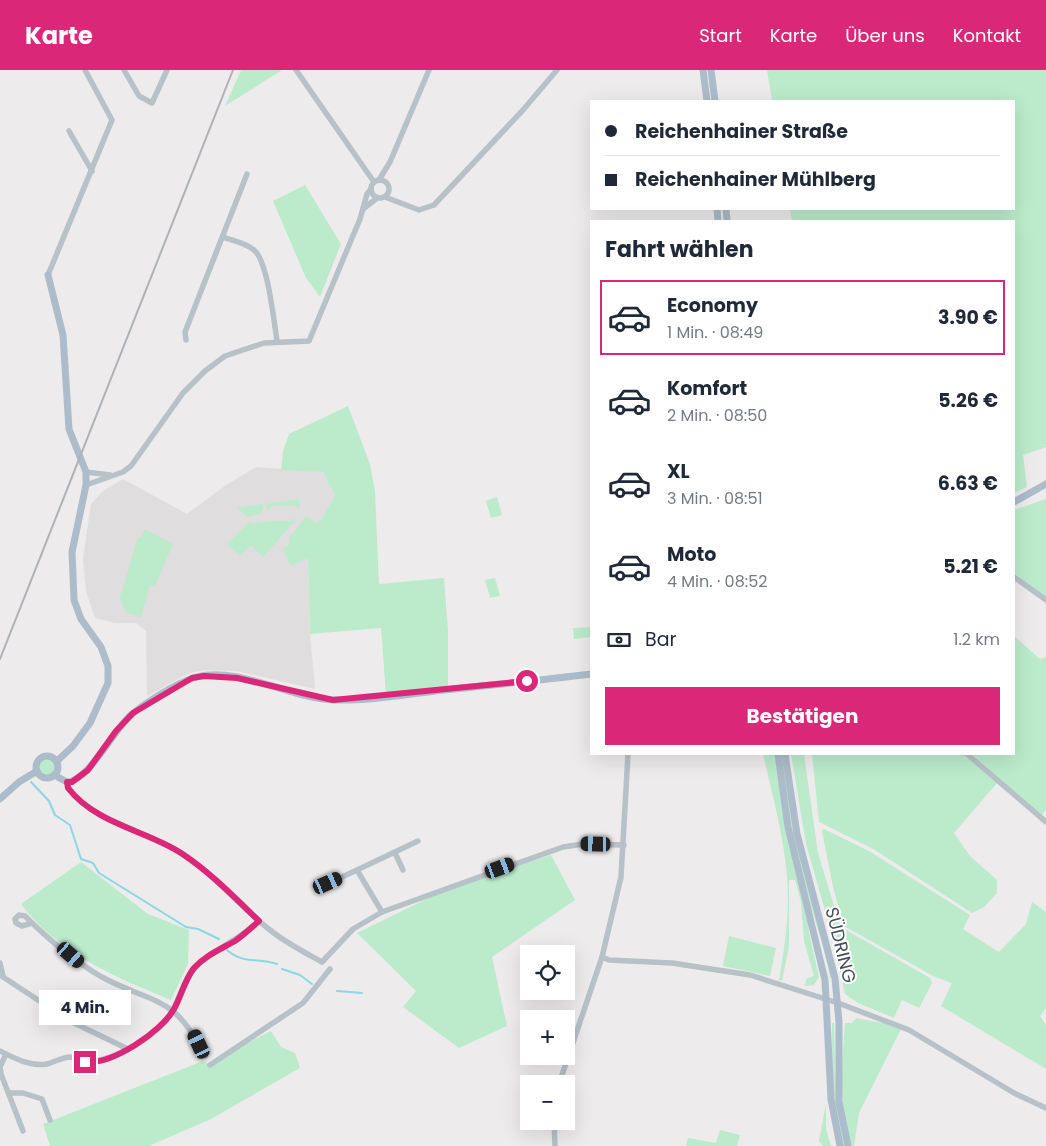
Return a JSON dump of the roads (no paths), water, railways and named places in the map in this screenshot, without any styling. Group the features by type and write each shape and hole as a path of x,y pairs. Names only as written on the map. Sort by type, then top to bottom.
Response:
{"main road":[{"path":"703,70 707,100"},
{"path":"711,70 714,100"},
{"path":"48,275 63,335 70,428 86,470 86,485 72,552 74,600 81,619 101,647 108,666 108,683 90,723 73,746 57,761"},
{"path":"1015,501 1046,484"},
{"path":"54,775 67,782 72,782 88,770 116,731 133,713 192,678 204,676 237,678 333,700 590,674"},
{"name":"SÜDRING","path":"778,755 788,827 823,965 828,999 831,1099 840,1146"},
{"name":"SÜDRING","path":"785,755 797,834 830,952 838,1003 839,1102 848,1146"},
{"path":"49,756 57,761 58,768 54,775 46,778 37,771 36,765 42,757 49,756"},
{"path":"0,799 19,782 37,771"}],"street":[{"path":"48,275 112,120 85,70"},
{"path":"124,70 139,96 152,103 167,70"},
{"path":"296,70 331,123 364,166 379,181 389,186 387,195"},
{"path":"86,485 123,472 131,466 183,393 205,371 225,356 251,346 277,341 307,343 309,341 363,210 367,194 379,181 390,162 429,70"},
{"path":"363,210 377,198 387,195 419,210 434,205 523,110 557,70"},
{"path":"69,131 92,171"},
{"path":"186,340 186,332 247,174"},
{"path":"371,189 377,198"},
{"path":"223,237 248,246 258,254 272,303 277,341"},
{"path":"86,470 112,475"},
{"path":"1015,578 1046,600"},
{"path":"562,1075 602,957 621,877 628,755"},
{"path":"968,755 1046,822"},
{"path":"67,782 72,793 109,820 166,844 197,864 259,921 290,945 322,962 353,929 382,912 563,847 583,844 624,845"},
{"path":"328,883 396,853 418,841"},
{"path":"396,853 403,870"},
{"path":"356,870 382,912"},
{"path":"24,1131 0,1067 3,1053 37,1065 69,1057 89,1063 128,1048 153,1034 174,1010 193,970 208,956 238,940 259,921"},
{"path":"32,923 81,964 102,977 162,1002 174,1010 193,1032 204,1056"},
{"path":"602,957 610,960 687,965 750,975 828,999 909,1030 1014,1093 1046,1108"},
{"path":"0,963 2,976 70,1021 128,1048"},
{"path":"210,1065 303,1003 330,969"},
{"path":"9,1093 23,1093 42,1099 50,1120"},
{"path":"554,1130 555,1146"}],"waterway":[{"path":"31,782 49,801 55,815 70,825 81,859 93,863 99,873 186,927 198,929 219,939"},
{"path":"227,950 239,958 277,964"},
{"path":"282,969 300,975 312,984"},
{"path":"337,991 362,993"}],"railway":[{"path":"0,659 233,70"}]}
